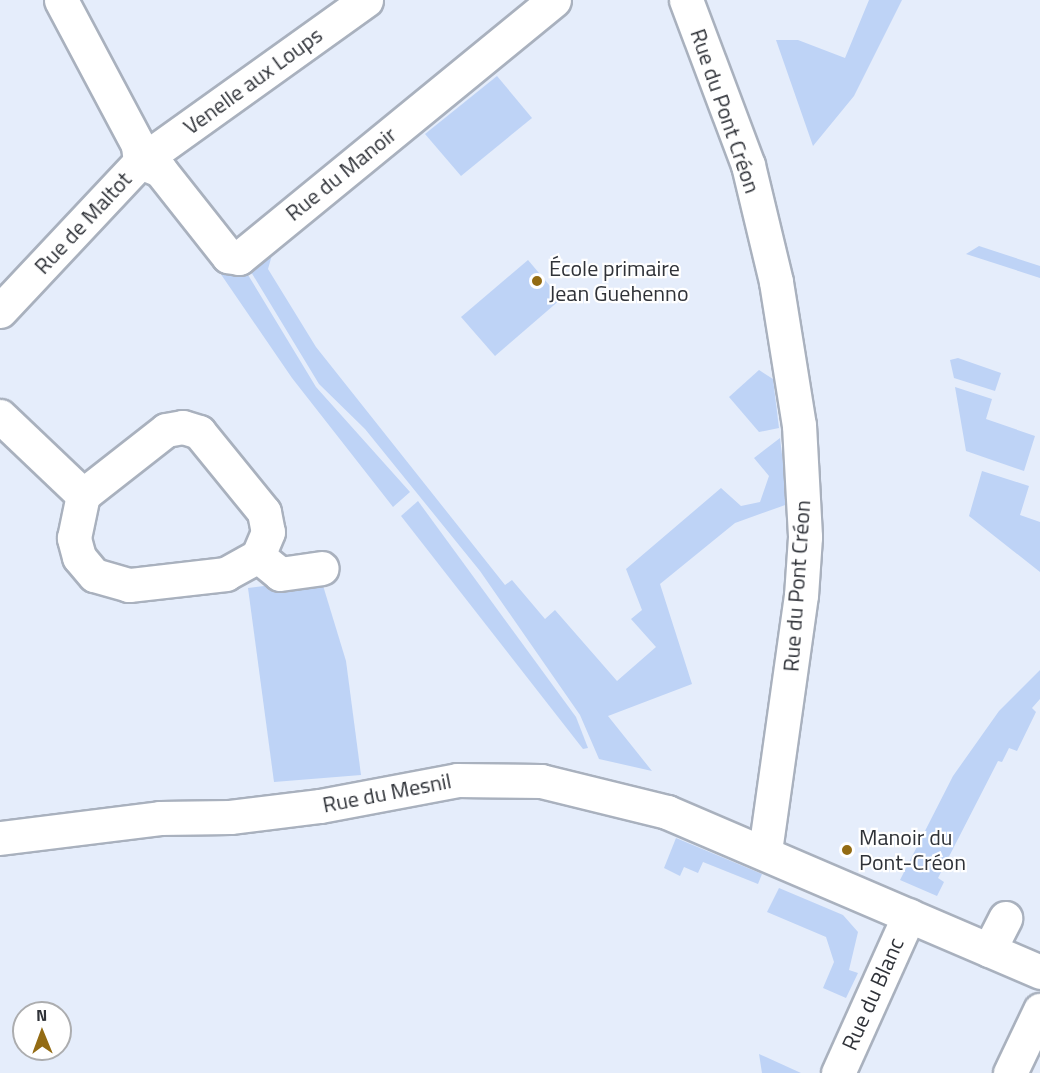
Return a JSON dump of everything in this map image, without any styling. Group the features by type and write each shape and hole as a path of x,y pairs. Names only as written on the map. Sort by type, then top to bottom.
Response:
{"street":[{"name":"Rue de Maltot","path":"0,311 140,162 138,145 61,0"},
{"name":"Venelle aux Loups","path":"140,162 366,0"},
{"name":"Rue du Manoir","path":"140,162 160,170 228,256 239,258 554,0"},
{"name":"Rue du Pont Créon","path":"686,0 748,165 785,330 800,424 805,537 765,852"},
{"path":"0,416 82,495"},
{"path":"166,430 199,432 264,512 268,532 258,556 226,574 112,584 94,575 79,557 75,520 82,495 166,430"},
{"path":"258,556 280,574 322,568"},
{"name":"Rue du Mesnil","path":"0,838 160,818 230,817 385,796 406,787 508,778 574,787 667,812 765,852"},
{"path":"765,852 1040,972"},
{"name":"Rue du Blanc","path":"838,1073 909,915"},
{"path":"989,950 1005,918"},
{"path":"1010,1073 1040,1010"}],"shaded area":[{"path":"869,0 902,0 854,96 813,146 776,40 798,40 845,58"},
{"path":"497,76 532,118 461,176 425,134"},
{"path":"979,246 1040,266 1040,278 966,254"},
{"path":"263,247 272,255 268,269 316,347 505,585 512,580 545,619 555,610 617,681 656,647 631,619 642,610 626,569 721,488 741,506 760,502 769,476 754,458 780,438 788,504 735,523 660,584 692,684 608,716 652,771 599,759 580,715 480,571 365,429 319,384 245,262"},
{"path":"528,260 561,299 495,356 461,317"},
{"path":"242,265 316,387 410,492 393,507 292,378 218,270"},
{"path":"958,358 1001,373 995,391 954,378 950,360"},
{"path":"759,370 773,379 779,428 759,432 729,397"},
{"path":"955,387 992,399 986,419 1035,436 1024,471 966,451"},
{"path":"982,471 1029,486 1020,515 1040,522 1040,572 969,516"},
{"path":"418,501 576,717 588,748 583,749 401,516"},
{"path":"321,579 346,661 361,775 274,782 248,588"},
{"path":"1040,670 1040,699 1032,708 1036,712 1017,751 1009,748 1002,762 998,761 938,878 944,882 937,896 900,880 953,776 999,711"},
{"path":"676,838 762,874 758,884 703,862 698,873 684,867 680,876 664,868"},
{"path":"779,888 843,915 858,932 849,970 858,973 846,998 823,988 834,962 826,937 767,912"},
{"path":"759,1054 801,1073 762,1073"}],"place":[{"name":"École primaire Jean Guehenno","path":"537,281"},
{"name":"Manoir du Pont-Créon","path":"847,850"}]}
